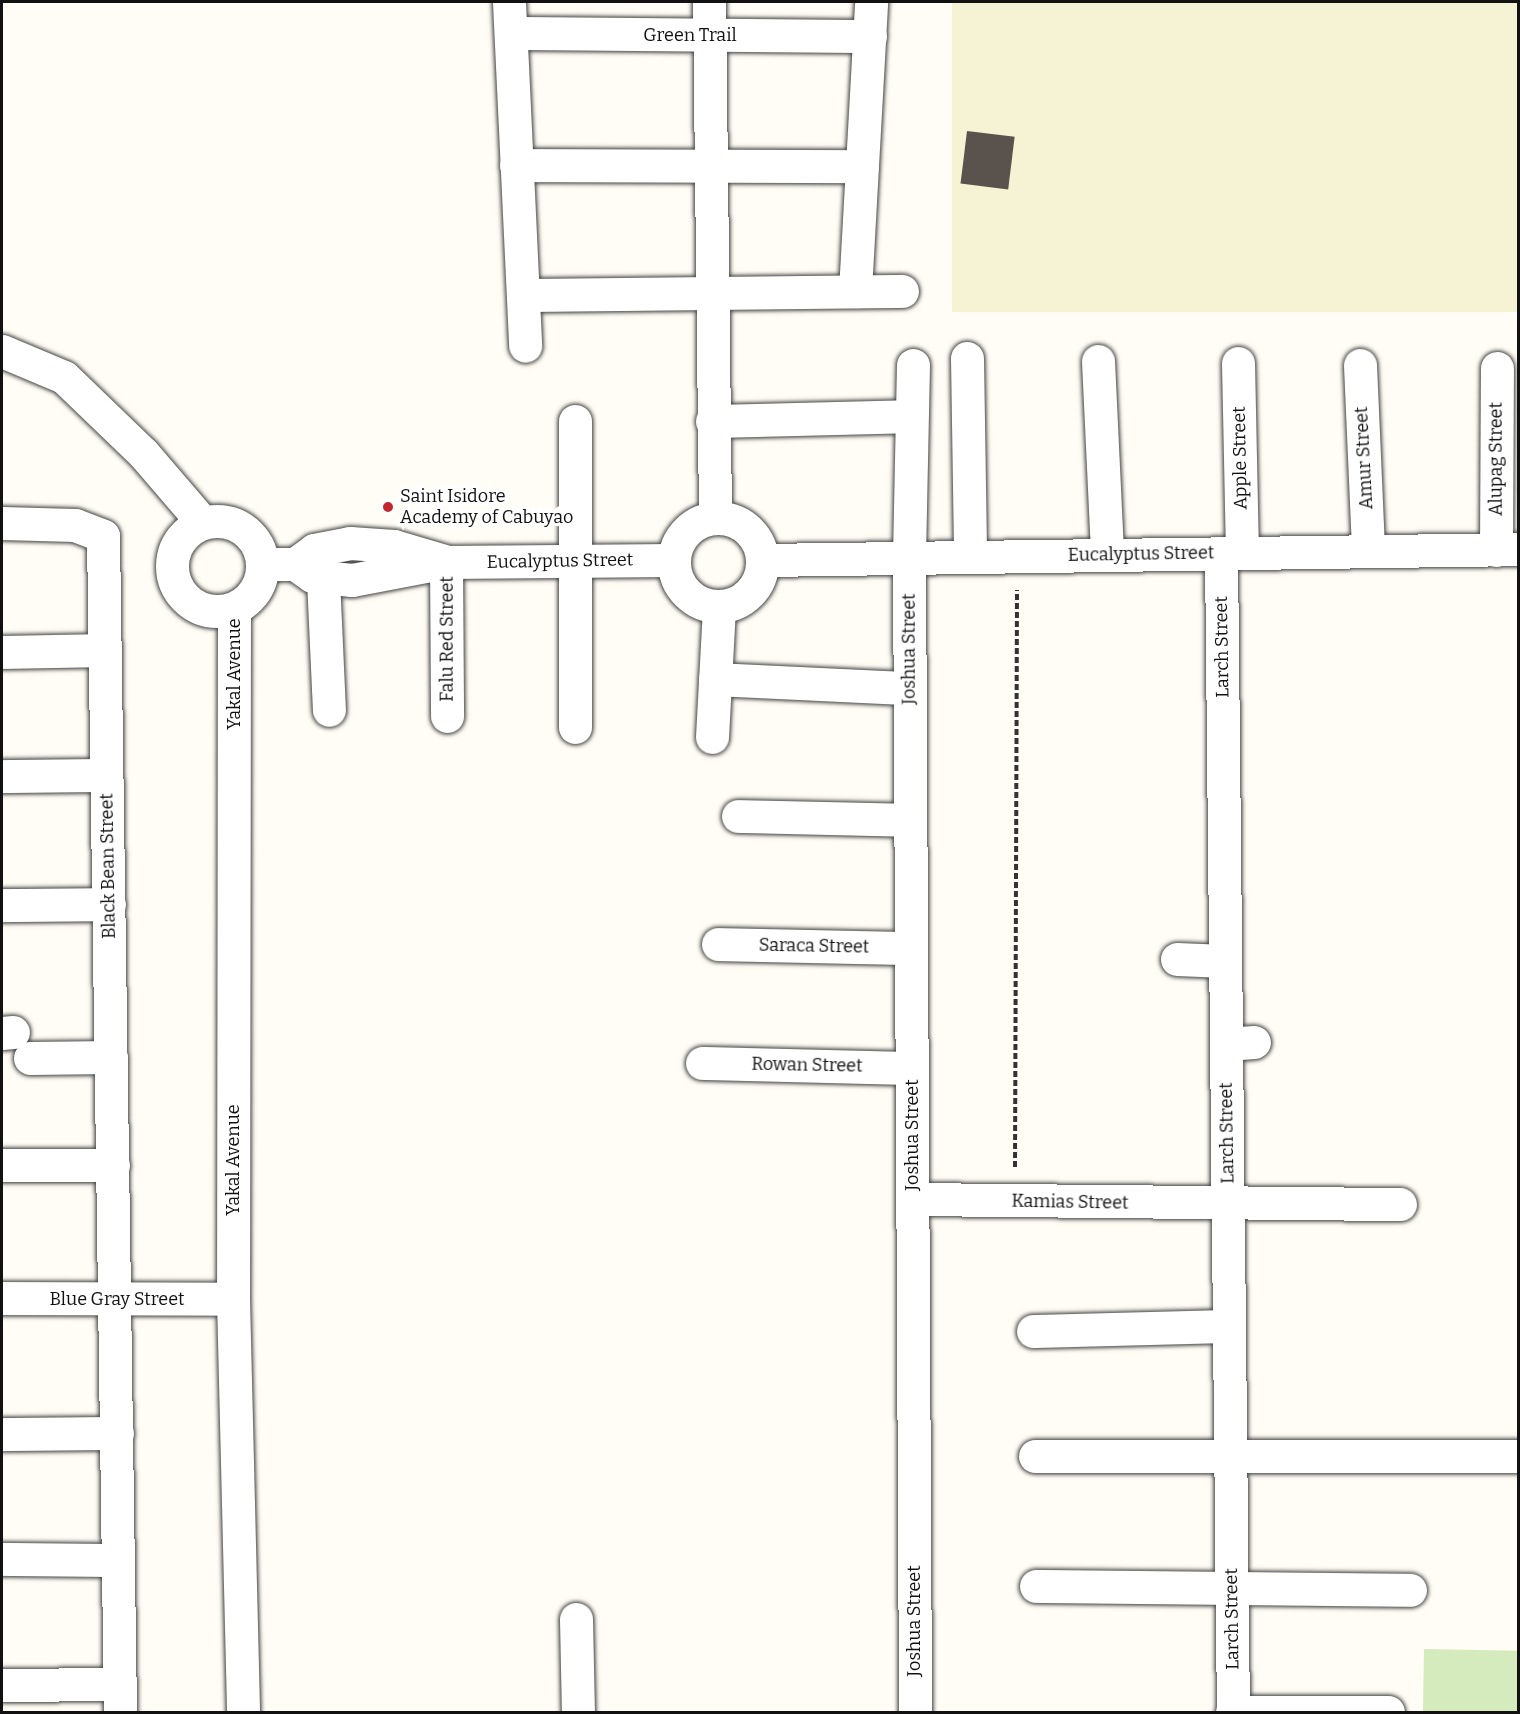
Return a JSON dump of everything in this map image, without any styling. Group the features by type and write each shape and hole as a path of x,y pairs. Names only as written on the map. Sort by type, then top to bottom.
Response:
{"street":[{"path":"509,2 525,346"},
{"path":"709,2 712,420 715,517"},
{"path":"855,291 871,2"},
{"name":"Green Trail","path":"511,33 870,36"},
{"path":"516,165 862,166"},
{"path":"523,295 712,290 902,291"},
{"path":"2,351 64,377 143,453 203,524"},
{"path":"968,358 970,556"},
{"path":"1098,361 1107,555"},
{"name":"Apple Street","path":"1231,553 1238,363"},
{"name":"Joshua Street","path":"913,365 910,416 909,688 915,1713"},
{"name":"Amur Street","path":"1360,365 1368,551"},
{"name":"Alupag Street","path":"1497,368 1507,550"},
{"path":"712,420 910,416"},
{"path":"575,421 575,727"},
{"path":"715,517 730,518 748,529 760,546 763,560 760,577 751,592 737,603 719,607 701,604 686,594 676,578 674,560 687,530 715,517"},
{"path":"221,522 236,526 258,547 262,564 260,584 247,600 234,608 202,608 184,597 175,581 172,562 176,546 185,533 203,524 221,522"},
{"name":"Black Bean Street","path":"2,523 75,525 103,536 120,1698"},
{"name":"Eucalyptus Street","path":"763,560 1507,550"},
{"name":"Larch Street","path":"1231,553 1225,961 1240,1043 1228,1205 1232,1713"},
{"name":"Eucalyptus Street","path":"262,564 352,580 447,562 674,560"},
{"name":"Falu Red Street","path":"447,562 447,716"},
{"path":"309,572 329,710"},
{"path":"712,737 719,607"},
{"name":"Yakal Avenue","path":"234,608 233,1299 243,1713"},
{"path":"2,652 104,650"},
{"path":"715,679 909,688"},
{"path":"2,776 106,775"},
{"path":"738,816 910,820"},
{"path":"2,905 109,904"},
{"name":"Saraca Street","path":"718,944 911,948"},
{"path":"1176,959 1225,961"},
{"path":"15,1041 111,1057"},
{"name":"Rowan Street","path":"702,1063 912,1068"},
{"path":"2,1165 113,1164"},
{"name":"Kamias Street","path":"913,1198 1228,1205 1400,1204"},
{"name":"Blue Gray Street","path":"2,1298 233,1299"},
{"path":"1033,1331 1229,1326"},
{"path":"2,1434 117,1433"},
{"path":"1035,1456 1518,1456"},
{"path":"2,1559 118,1560"},
{"path":"1036,1586 1231,1590 1410,1590"},
{"path":"576,1619 578,1713"},
{"path":"2,1685 120,1698"},
{"path":"1232,1713 1388,1712"}],"path":[{"path":"1015,1201 1017,556"}],"shaded area":[{"path":"952,2 1518,2 1518,312 952,312"}],"green space":[{"path":"1424,1649 1518,1651 1517,1712 1423,1712"}],"building":[{"path":"967,131 1015,137 1008,189 961,184"}],"place":[{"name":"Saint Isidore Academy of Cabuyao","path":"388,507"}]}
